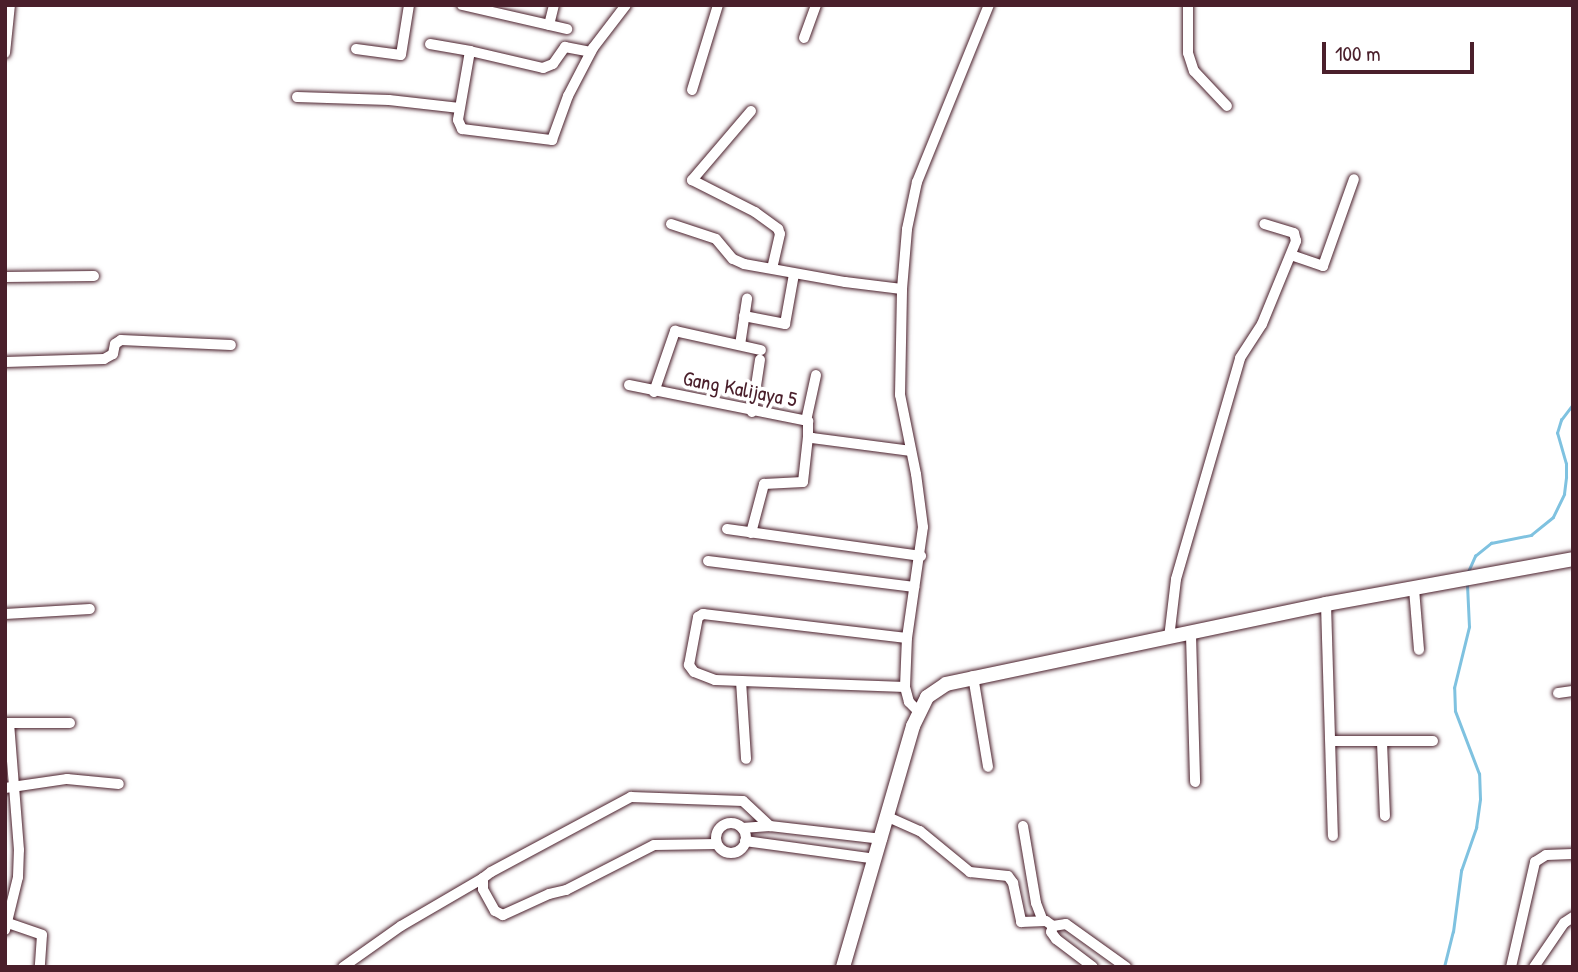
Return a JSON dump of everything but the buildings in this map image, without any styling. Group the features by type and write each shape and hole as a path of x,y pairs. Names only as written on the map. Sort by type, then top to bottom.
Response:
{"street":[{"path":"5,53 10,5"},
{"path":"356,49 401,55 409,5"},
{"path":"462,5 504,10 567,29"},
{"path":"549,25 554,5"},
{"path":"470,51 459,126 462,129 552,140 568,96 591,52 626,5"},
{"path":"692,90 718,5"},
{"path":"804,38 816,5"},
{"path":"918,711 909,702 905,687 907,638 921,556 922,512 900,396 902,289 907,225 917,182 989,5"},
{"path":"1188,5 1188,53 1194,71 1227,106"},
{"path":"430,44 543,68 554,64 565,47 591,52"},
{"path":"297,97 389,100 460,108"},
{"path":"751,111 692,180 755,212 778,229 780,234 772,268"},
{"path":"1291,255 1323,266 1354,179"},
{"path":"671,223 716,239 738,262 794,274 902,289"},
{"path":"1169,638 1179,569 1240,358 1262,324 1291,255 1296,235 1264,224"},
{"path":"744,316 785,324 794,274"},
{"path":"5,277 94,276"},
{"path":"740,345 747,299"},
{"path":"654,392 674,331 740,345 760,355 752,412"},
{"path":"5,362 110,358 115,344 121,340 231,345"},
{"path":"806,421 809,396 816,375"},
{"name":"Gang Kalijaya 5","path":"629,385 806,421 808,436 911,451"},
{"path":"751,533 764,484 803,482 808,436"},
{"path":"727,529 921,556"},
{"path":"843,967 918,711 937,689 972,676 1191,635 1326,604 1573,559"},
{"path":"708,561 914,587"},
{"path":"1414,589 1419,650"},
{"path":"1326,604 1333,836"},
{"path":"5,614 90,608"},
{"path":"905,687 741,681 703,677 690,669 689,660 700,614 907,638"},
{"path":"1191,635 1195,782"},
{"path":"972,676 988,767"},
{"path":"741,681 746,759"},
{"path":"1558,693 1573,691"},
{"path":"40,967 42,935 7,927 19,850 9,788 7,723 70,723"},
{"path":"1332,741 1433,741"},
{"path":"1382,742 1385,816"},
{"path":"9,788 68,779 118,784"},
{"path":"343,967 401,926 631,797 743,801 770,826"},
{"path":"888,817 920,831 970,872 1008,876 1013,883 1021,922 1066,924 1126,967"},
{"path":"745,841 736,852 721,850 717,844 720,828 727,824 742,828 770,826 882,839"},
{"path":"1023,826 1036,903 1056,939 1093,967"},
{"path":"742,828 745,841"},
{"path":"811,849 812,831"},
{"path":"745,841 876,859"},
{"path":"483,878 483,889 495,912 503,915 549,894 566,890 654,845 717,844"},
{"path":"5,853 19,850"},
{"path":"1573,853 1546,855 1535,862 1513,963 1531,967 1564,923 1573,917"}],"waterway":[{"path":"1467,574 1475,556 1491,543 1531,535 1553,517 1564,494 1566,477 1566,464 1557,433 1561,420 1573,404"},
{"path":"1444,967 1453,932 1461,871 1476,828 1480,799 1479,774 1455,711 1454,688 1469,627 1467,584"}]}
